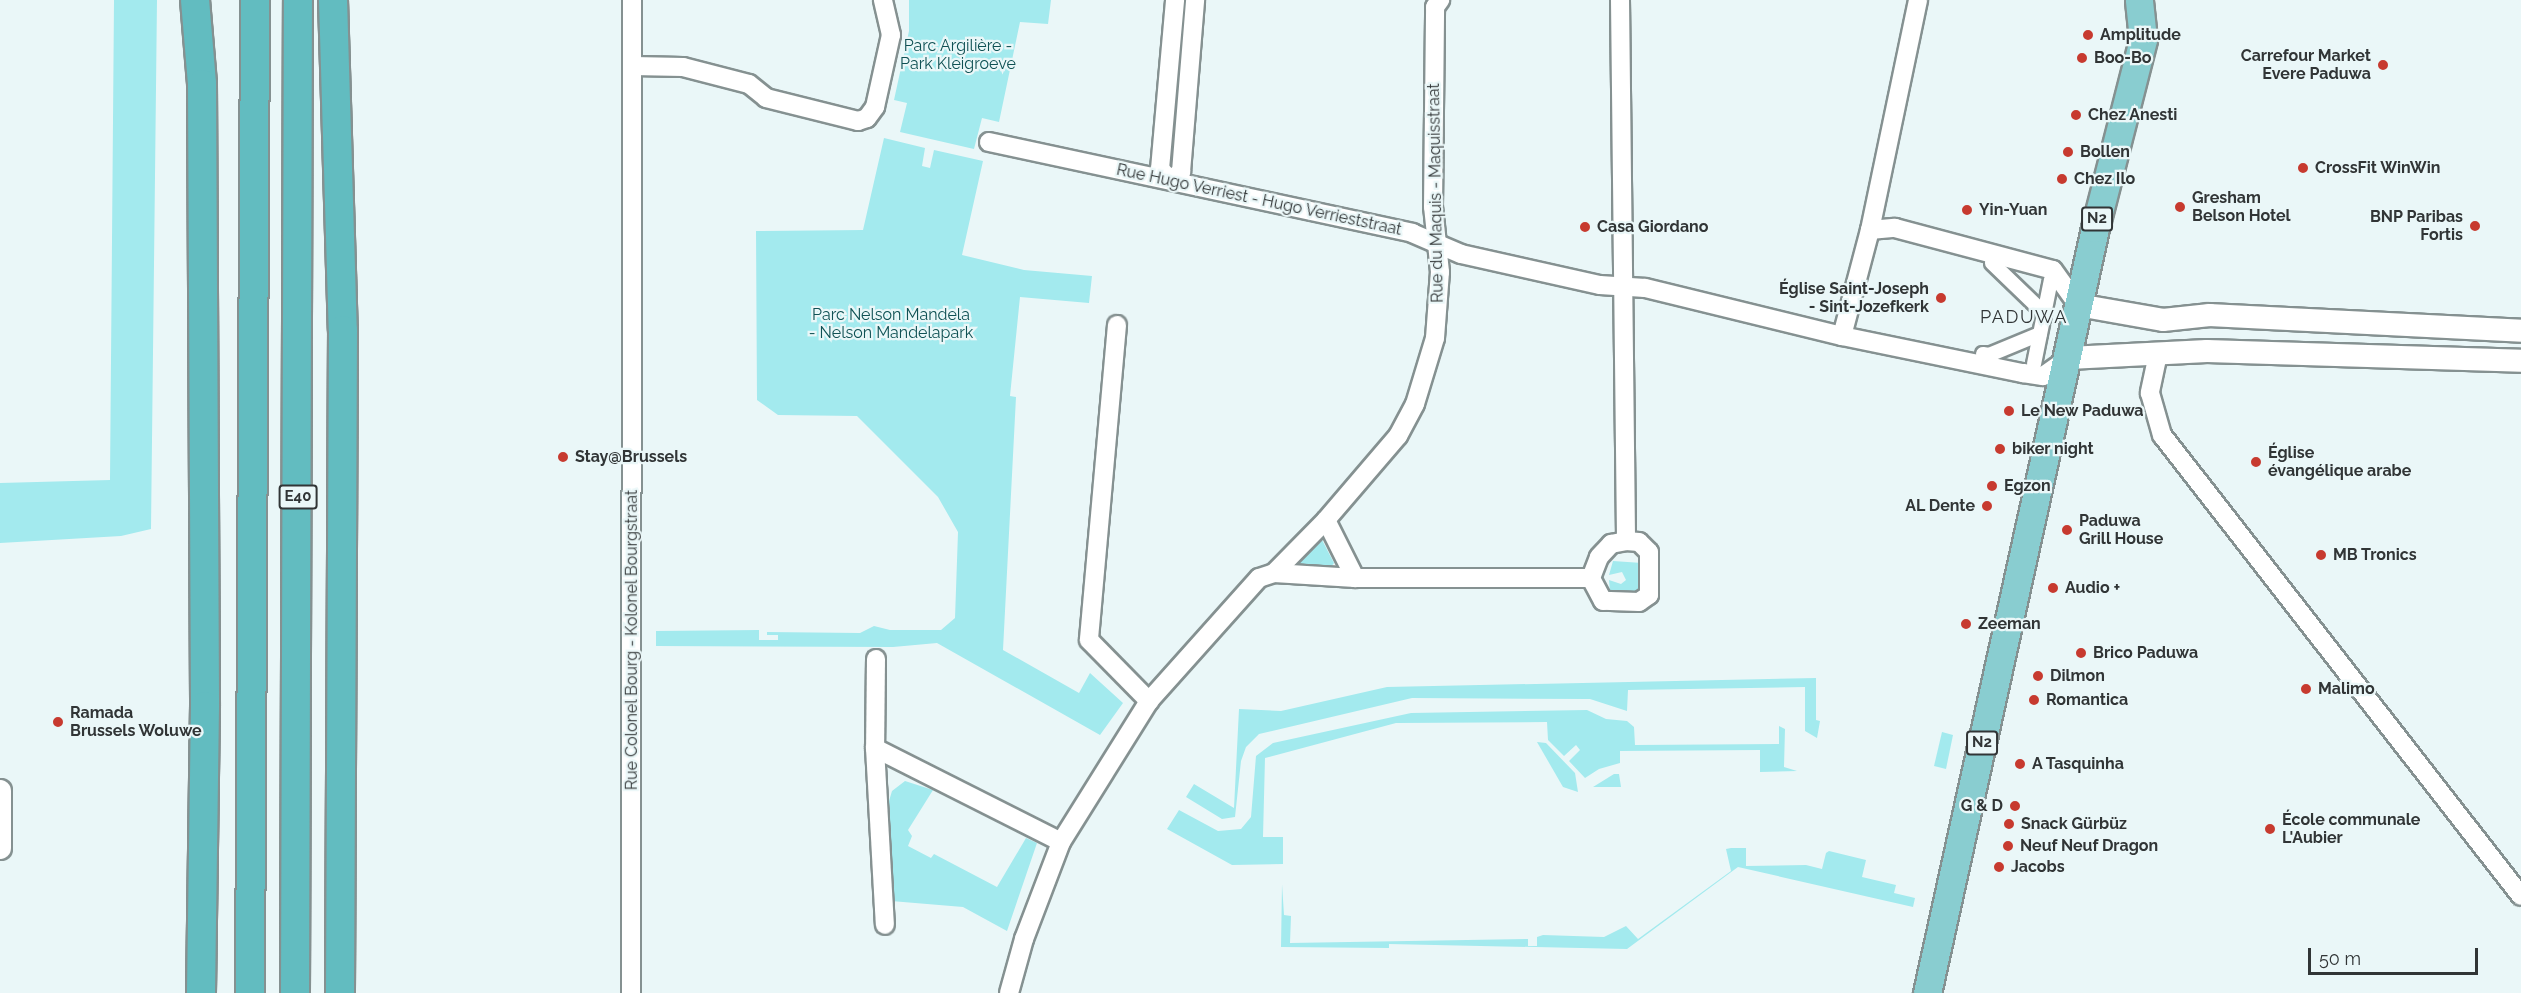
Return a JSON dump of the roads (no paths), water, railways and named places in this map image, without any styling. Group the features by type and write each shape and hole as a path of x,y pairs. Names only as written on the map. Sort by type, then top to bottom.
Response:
{"highway":[{"path":"195,0 202,84 205,706 201,993"},
{"path":"202,84 213,0"},
{"path":"250,993 255,0"},
{"name":"E40","path":"295,993 298,0"},
{"path":"333,0 343,342 342,962 340,993"},
{"path":"342,962 346,993"}],"main road":[{"name":"N2","path":"1927,993 2069,358 2078,305 2143,39 2139,0"}],"street":[{"name":"Rue Colonel Bourg - Kolonel Bourgstraat","path":"631,993 632,0"},
{"path":"633,66 683,67 749,84 766,98 858,121 867,118 875,107 891,35 883,0"},
{"path":"1174,0 1160,169 1170,180 1181,172 1196,0"},
{"path":"1620,0 1626,541"},
{"path":"1842,336 1870,230 1918,0"},
{"name":"Rue du Maquis - Maquisstraat","path":"1009,993 1024,939 1061,842 1149,701 1259,578 1274,573 1326,520 1398,436 1415,404 1435,338 1440,272 1433,207 1435,2"},
{"name":"Rue Hugo Verriest - Hugo Verrieststraat","path":"989,141 1412,233 1437,246 1600,285 1645,288 1842,336 2043,376 2069,358"},
{"path":"1870,230 1895,228 2053,270 2078,305 2163,320 2210,315 2518,330 2517,360 2297,352 2105,353 2069,358"},
{"path":"1992,263 2044,314"},
{"path":"2034,364 2051,280"},
{"path":"2163,320 2150,393 2162,435 2521,896"},
{"path":"1117,325 1089,640 1149,701"},
{"path":"1983,354 1989,355 2040,334"},
{"path":"1326,520 1355,578"},
{"path":"1626,541 1639,542 1650,552 1649,596 1639,602 1604,601 1591,578 1599,557 1611,544 1626,541"},
{"path":"1274,573 1355,578 1591,578"},
{"path":"876,658 875,748 885,925"},
{"path":"875,748 1061,842"},
{"path":"0,791 0,848"}],"place":[{"name":"Amplitude","path":"2088,35"},
{"name":"Boo-Bo","path":"2082,58"},
{"name":"Carrefour Market Evere Paduwa","path":"2383,65"},
{"name":"Chez Anesti","path":"2076,115"},
{"name":"Bollen","path":"2068,152"},
{"name":"CrossFit WinWin","path":"2303,168"},
{"name":"Chez Ilo","path":"2062,179"},
{"name":"Gresham Belson Hotel","path":"2180,207"},
{"name":"Yin-Yuan","path":"1967,210"},
{"name":"BNP Paribas Fortis","path":"2475,226"},
{"name":"Casa Giordano","path":"1585,227"},
{"name":"Église Saint-Joseph - Sint-Jozefkerk","path":"1941,298"},
{"name":"Le New Paduwa","path":"2009,411"},
{"name":"biker night","path":"2000,449"},
{"name":"Stay@Brussels","path":"563,457"},
{"name":"Église évangélique arabe","path":"2256,462"},
{"name":"Egzon","path":"1992,486"},
{"name":"AL Dente","path":"1987,506"},
{"name":"Paduwa Grill House","path":"2067,530"},
{"name":"MB Tronics","path":"2321,555"},
{"name":"Audio +","path":"2053,588"},
{"name":"Zeeman","path":"1966,624"},
{"name":"Brico Paduwa","path":"2081,653"},
{"name":"Dilmon","path":"2038,676"},
{"name":"Malimo","path":"2306,689"},
{"name":"Romantica","path":"2034,700"},
{"name":"Ramada Brussels Woluwe","path":"58,722"},
{"name":"A Tasquinha","path":"2020,764"},
{"name":"G & D","path":"2015,806"},
{"name":"Snack Gürbüz","path":"2009,824"},
{"name":"École communale L'Aubier","path":"2270,829"},
{"name":"Neuf Neuf Dragon","path":"2008,846"},
{"name":"Jacobs","path":"1999,867"}],"district":[{"name":"PADUWA","path":"2024,317"}],"park label":[{"name":"Parc Argilière - Park Kleigroeve","path":"958,55"},
{"name":"Parc Nelson Mandela - Nelson Mandelapark","path":"891,324"}]}
